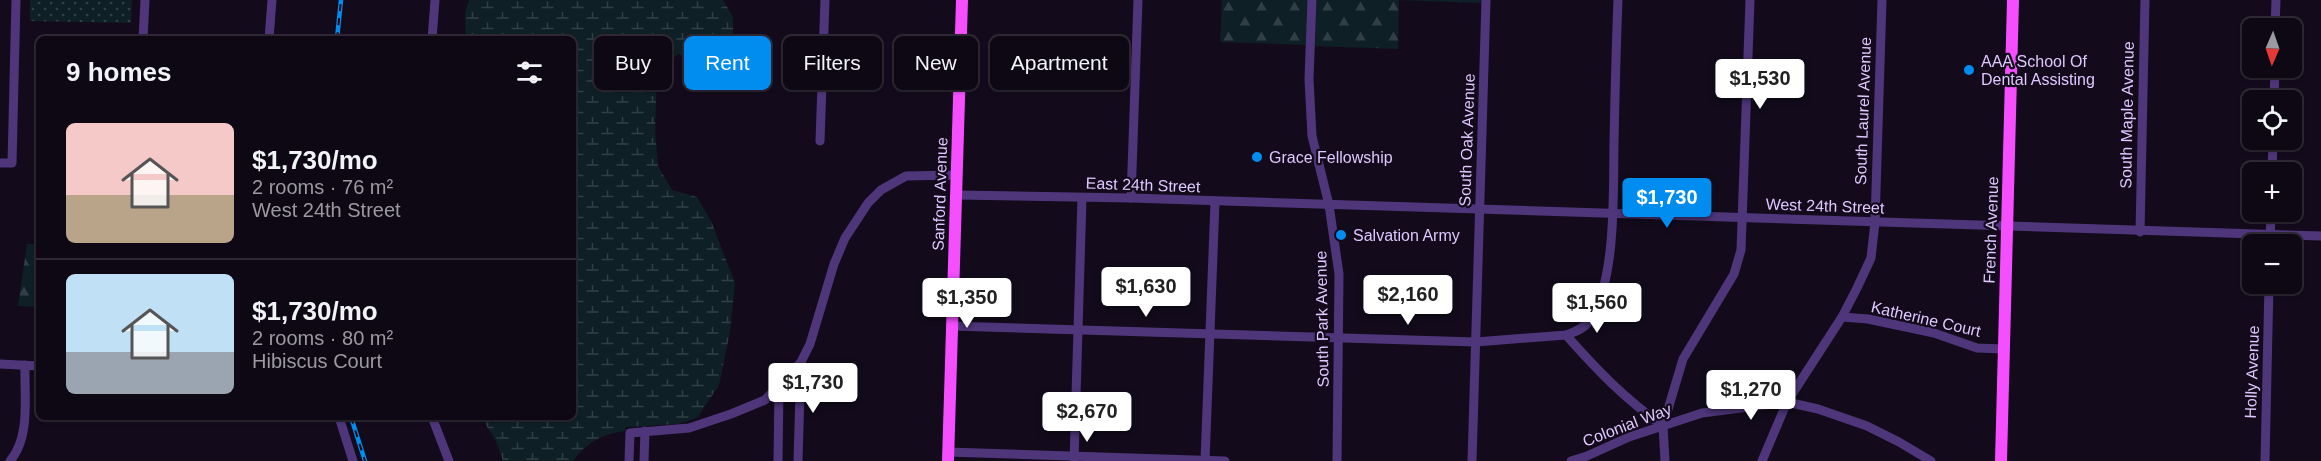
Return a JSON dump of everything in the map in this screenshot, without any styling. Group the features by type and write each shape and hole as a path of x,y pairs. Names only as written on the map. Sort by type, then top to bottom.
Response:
{"main road":[{"name":"Sanford Avenue","path":"948,457 962,0"},
{"name":"French Avenue","path":"2001,461 2013,0"}],"street":[{"path":"0,163 12,163 16,0"},
{"path":"143,36 145,0"},
{"path":"269,36 272,0"},
{"path":"432,36 435,0"},
{"path":"820,141 825,0"},
{"path":"1131,198 1138,0"},
{"name":"South Park Avenue","path":"1312,0 1310,110 1312,136 1329,205 1339,274 1337,461"},
{"name":"South Oak Avenue","path":"1472,461 1486,0"},
{"path":"952,326 1476,342 1566,335 1588,324 1602,292 1612,214 1618,0"},
{"path":"1665,461 1663,426 1683,359 1734,274 1741,250 1750,0"},
{"name":"South Laurel Avenue","path":"1762,461 1787,402 1842,317 1871,258 1874,246 1882,0"},
{"name":"South Maple Avenue","path":"2140,232 2145,0"},
{"path":"2276,0 2276,18"},
{"path":"629,461 630,432 689,428 765,400 798,367 810,344 834,264 845,238 868,203 881,190 906,176 957,176"},
{"name":"East 24th Street","path":"956,195 1329,205"},
{"path":"1074,459 1082,198"},
{"path":"1205,460 1215,202"},
{"name":"West 24th Street","path":"1329,205 1875,222 2242,237"},
{"name":"West 24th Street","path":"2302,237 2321,236"},
{"name":"Holly Avenue","path":"2265,461 2269,294"},
{"name":"Katherine Court","path":"1842,317 1868,319 1934,333 1977,348 2004,349"},
{"path":"1566,335 1602,377 1632,404 1663,426"},
{"path":"0,364 36,366"},
{"path":"10,461 17,453 23,433 25,365"},
{"path":"798,367 800,392 798,461"},
{"path":"778,461 779,387"},
{"name":"Colonial Way","path":"1571,461 1629,437 1720,409 1787,402 1818,409 1867,426 1931,461"},
{"path":"340,420 353,461"},
{"path":"433,420 449,461"},
{"path":"644,461 645,431"},
{"path":"948,457 1225,461"}],"green space":[{"path":"30,0 132,0 131,23 30,21"},
{"path":"469,0 723,0 733,17 733,36 684,36 684,56 678,54 672,60 672,36 594,36 594,90 656,90 655,131 658,166 672,190 697,197 711,221 735,283 730,332 719,385 697,418 678,424 626,427 625,431 602,437 590,444 573,461 503,461 496,441 483,420 576,420 576,36 466,36 465,14"},
{"path":"1222,0 1308,0 1306,45 1220,42"},
{"path":"1317,0 1399,0 1398,49 1315,46"},
{"path":"1399,0 1481,0 1481,3"},
{"path":"27,244 36,244 36,307 18,306"}],"railway":[{"path":"337,36 341,0"},
{"path":"352,420 365,461"}],"place":[{"name":"AAA School Of Dental Assisting","path":"1969,70"},
{"name":"Grace Fellowship","path":"1257,157"},
{"name":"Salvation Army","path":"1341,235"}]}
